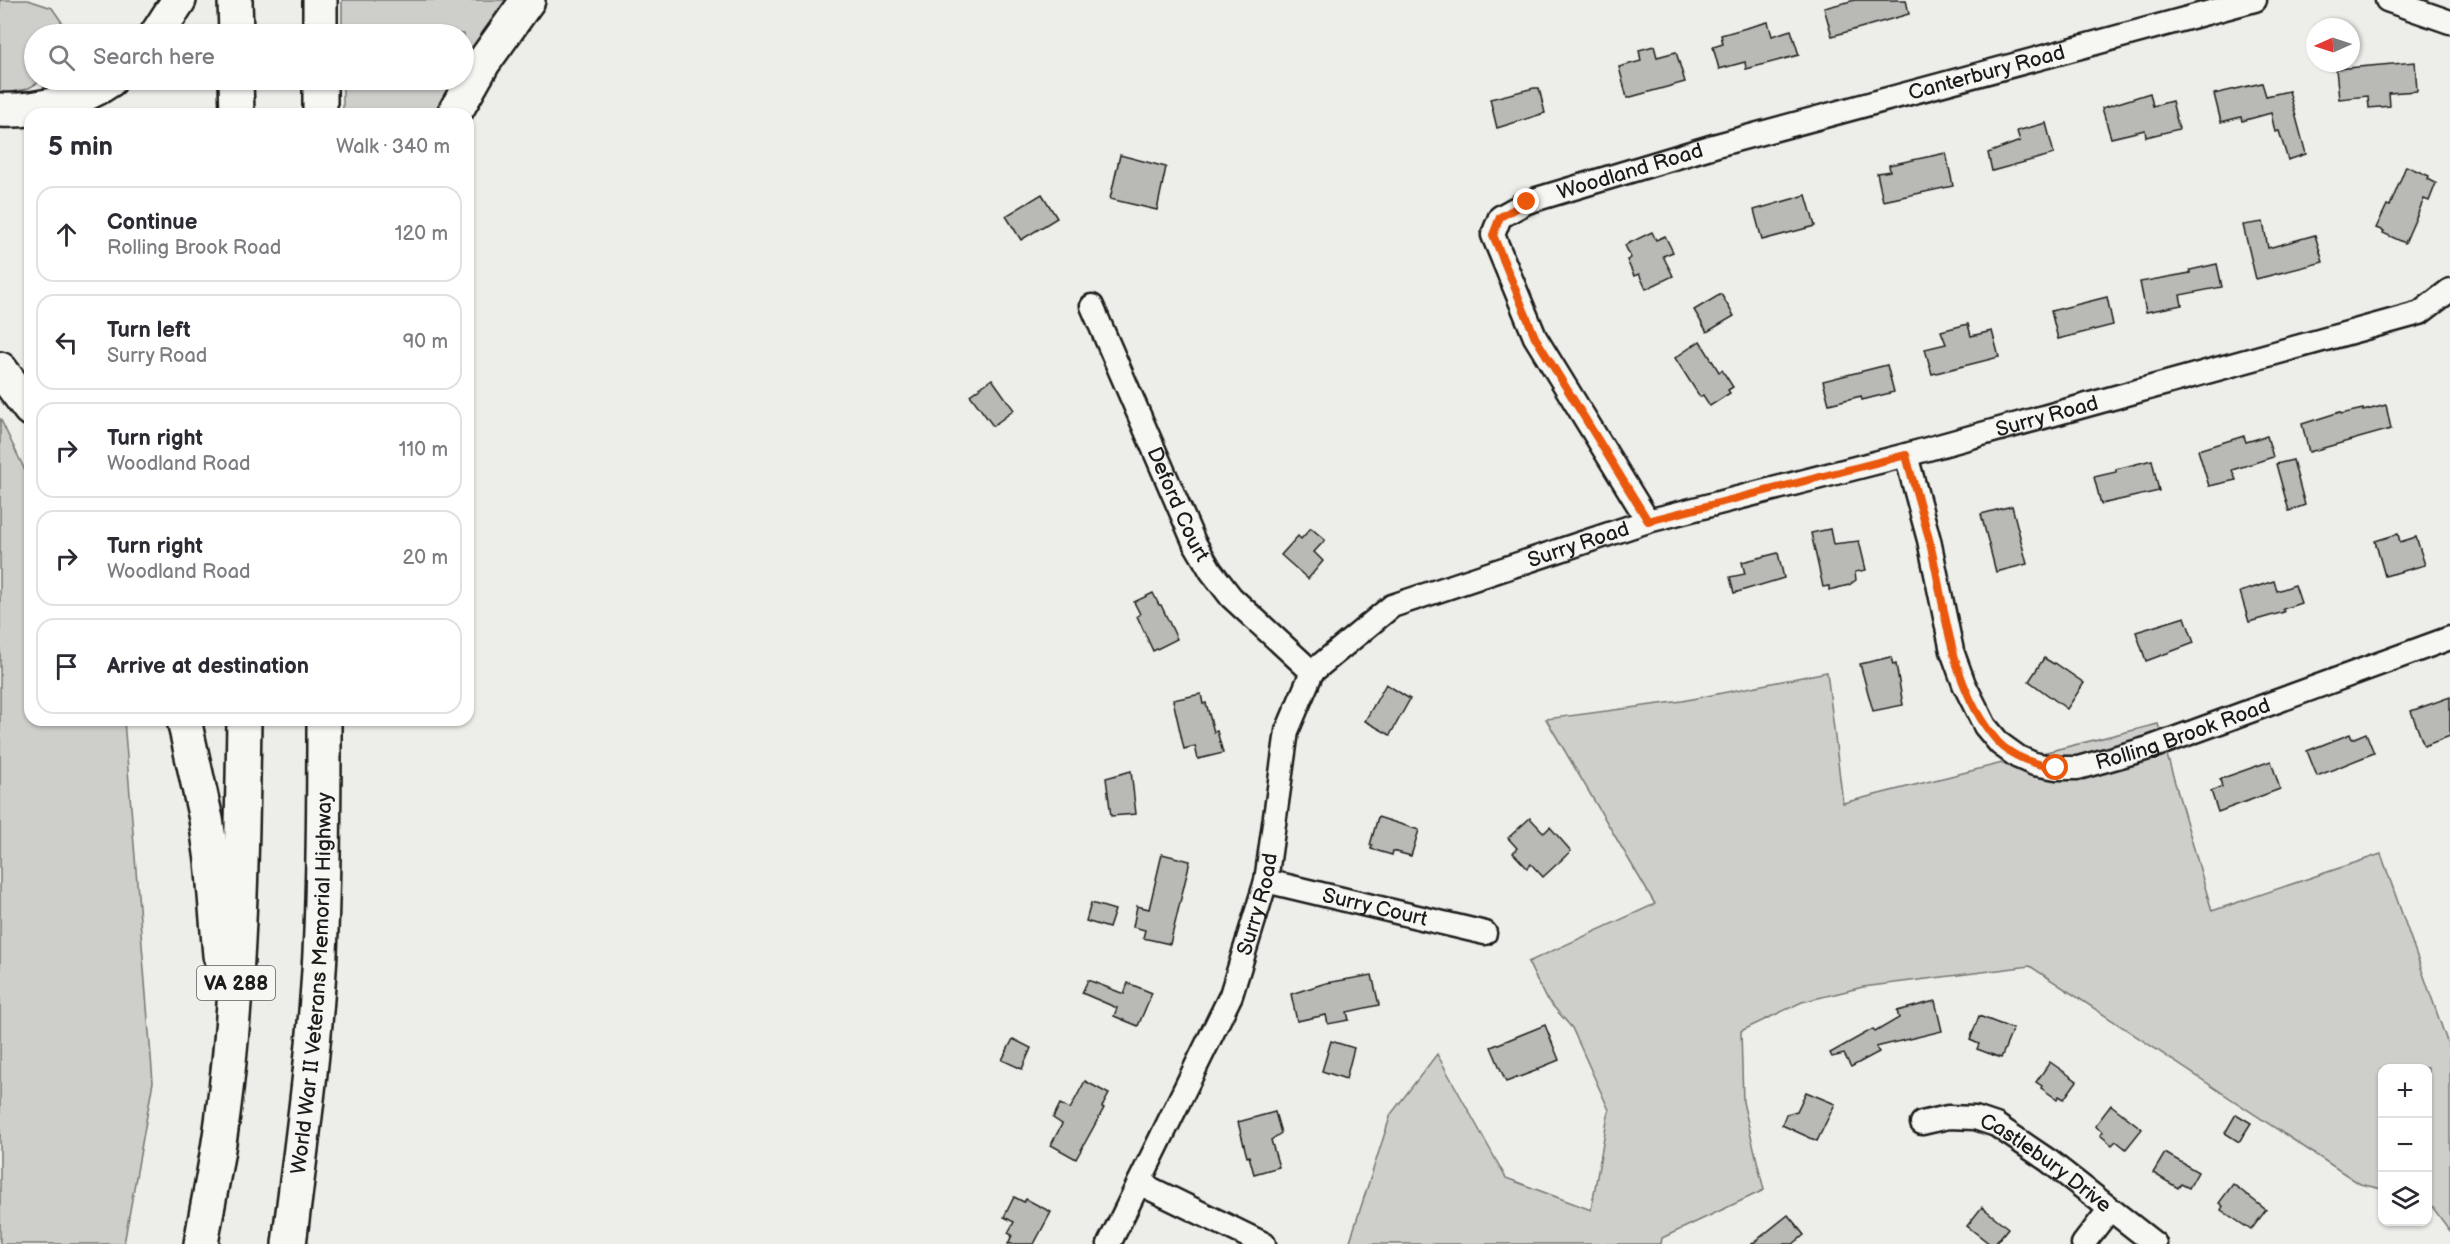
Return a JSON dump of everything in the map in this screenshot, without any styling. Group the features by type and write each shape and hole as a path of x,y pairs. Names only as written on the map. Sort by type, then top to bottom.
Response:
{"highway":[{"path":"163,24 179,0"},
{"path":"236,0 236,24"},
{"path":"320,0 320,24"},
{"path":"474,79 528,0"},
{"path":"26,108 70,99 92,90"},
{"path":"236,90 237,108"},
{"path":"320,90 320,108"},
{"path":"457,108 468,90"},
{"path":"0,110 24,108"},
{"path":"0,369 24,401"},
{"path":"185,726 202,793 211,850 219,953 235,993"},
{"name":"VA 288","path":"201,1244 223,1116 235,993 244,726"},
{"name":"World War II Veterans Memorial Highway","path":"289,1244 310,1069 320,954 324,726"}],"street":[{"name":"Canterbury Road","path":"1718,145 2256,0"},
{"path":"2387,0 2450,22"},
{"name":"Woodland Road","path":"1648,521 1535,337 1493,235 1500,217 1527,202 1718,145"},
{"name":"Surry Road","path":"1108,1244 1231,995 1266,881 1287,731 1312,672 1392,606 1648,521 1906,455 2420,313 2450,290"},
{"name":"Deford Court","path":"1092,306 1194,542 1211,571 1232,597 1312,672"},
{"name":"Rolling Brook Road","path":"1906,455 1929,540 1952,651 1964,684 1985,726 2000,744 2018,757 2034,764 2056,768 2078,768 2149,748 2450,638"},
{"name":"Surry Court","path":"1266,881 1485,933"},
{"name":"Castlebury Drive","path":"1922,1122 1948,1117 1975,1118 1996,1125 2049,1161 2155,1244"},
{"path":"1139,1183 1264,1244"},
{"path":"2083,1244 2110,1209"}],"shaded area":[{"path":"0,0 28,0 52,8 63,24 24,24 24,90 0,94"},
{"path":"342,0 510,0 495,17 474,53 474,24 342,24"},
{"path":"343,90 452,90 441,108 343,108"},
{"path":"0,418 24,468 24,726 124,726 153,1082 124,1244 0,1244"},
{"path":"1827,672 1843,803 2158,724 2212,911 2381,854 2450,1050 2450,1231 2432,1206 2432,1064 2378,1064 2378,1188 2360,1184 2030,966 1863,987 1802,1002 1741,1031 1743,1102 1764,1190 1662,1238 1661,1244 1349,1244 1391,1114 1437,1054 1506,1178 1591,1210 1609,1110 1572,1028 1545,997 1528,962 1655,904 1546,719 1682,701"}],"building":[{"path":"1855,0 1906,0 1909,14 1832,36 1824,8"},
{"path":"1768,22 1772,36 1791,30 1799,55 1746,69 1745,62 1719,69 1713,47 1723,44 1721,35"},
{"path":"1654,46 1657,57 1676,52 1685,82 1627,98 1619,67 1641,61 1639,50"},
{"path":"2415,62 2417,91 2389,93 2390,106 2369,108 2368,96 2339,99 2336,72 2360,72 2360,67"},
{"path":"2262,83 2266,96 2289,91 2306,154 2288,160 2279,131 2275,132 2271,113 2242,121 2241,117 2221,122 2214,94"},
{"path":"1539,88 1545,113 1497,128 1490,99"},
{"path":"2150,93 2153,106 2172,101 2179,129 2146,137 2145,130 2111,138 2102,108"},
{"path":"2046,123 2054,154 1992,171 1988,153 2020,141 2017,131"},
{"path":"1946,153 1953,186 1883,201 1877,173 1890,171 1889,165"},
{"path":"1120,155 1166,167 1157,210 1110,199"},
{"path":"2406,166 2429,176 2428,179 2436,183 2429,201 2424,199 2405,243 2376,228 2387,205 2390,206"},
{"path":"1042,194 1057,218 1021,240 1006,216"},
{"path":"1806,195 1815,226 1762,240 1754,210"},
{"path":"2263,222 2268,248 2315,235 2323,262 2256,279 2243,225"},
{"path":"1652,232 1656,240 1665,236 1673,252 1663,256 1673,276 1646,289 1639,274 1634,276 1627,260 1631,258 1625,245"},
{"path":"2217,264 2222,287 2180,295 2182,305 2146,312 2140,282 2190,273 2190,270"},
{"path":"1721,294 1734,316 1707,332 1694,310"},
{"path":"2107,297 2113,325 2058,339 2051,311"},
{"path":"1968,324 1971,336 1992,331 1999,357 1932,374 1925,349 1946,344 1941,331"},
{"path":"1700,341 1719,372 1722,370 1733,387 1728,390 1730,393 1710,406 1703,395 1700,397 1675,358"},
{"path":"1887,365 1894,392 1862,400 1861,396 1829,404 1823,381"},
{"path":"992,379 1014,410 993,426 970,395"},
{"path":"2386,405 2391,429 2309,452 2302,424 2340,412 2341,414 2363,409 2363,411"},
{"path":"2244,436 2246,442 2267,436 2273,457 2232,470 2236,480 2209,486 2198,450"},
{"path":"2152,460 2159,491 2101,504 2094,477"},
{"path":"2293,460 2305,505 2289,511 2276,464"},
{"path":"2012,506 2027,564 1996,572 1981,514"},
{"path":"1311,528 1325,540 1314,552 1323,561 1308,579 1281,555 1298,536 1301,539"},
{"path":"1830,529 1833,544 1859,541 1866,570 1855,572 1856,580 1849,585 1829,590 1829,586 1823,587 1811,533"},
{"path":"2398,534 2400,542 2416,537 2425,565 2385,576 2375,541"},
{"path":"1778,553 1784,578 1734,593 1730,577 1745,574 1742,562"},
{"path":"2274,581 2277,591 2295,585 2301,603 2283,609 2284,612 2249,622 2240,592"},
{"path":"1153,593 1177,639 1153,651 1137,616 1140,614 1134,602"},
{"path":"2185,617 2194,643 2146,661 2136,632"},
{"path":"1891,657 1893,665 1896,664 1903,705 1873,711 1860,664"},
{"path":"2044,658 2084,683 2067,709 2029,681"},
{"path":"1386,684 1410,699 1390,735 1365,721"},
{"path":"1201,694 1203,704 1206,703 1214,732 1217,731 1223,753 1198,759 1195,746 1184,749 1173,700"},
{"path":"2450,697 2450,736 2424,746 2411,711"},
{"path":"2366,733 2374,753 2317,776 2307,751 2350,734 2352,739"},
{"path":"2271,761 2280,789 2218,812 2211,791 2222,787 2220,779"},
{"path":"1131,771 1136,814 1111,816 1106,778"},
{"path":"1378,817 1419,830 1411,856 1393,851 1392,855 1371,849 1372,845 1370,845"},
{"path":"1530,818 1544,833 1550,827 1571,851 1543,877 1531,864 1527,868 1513,853 1517,848 1508,838"},
{"path":"1162,854 1190,861 1170,944 1143,938 1145,930 1133,927 1137,906 1149,909"},
{"path":"1091,903 1115,910 1109,928 1086,921"},
{"path":"1372,975 1379,1005 1347,1012 1349,1020 1328,1024 1326,1015 1297,1021 1291,994 1326,983"},
{"path":"1088,980 1124,994 1128,983 1152,993 1138,1026 1114,1016 1117,1008 1082,993"},
{"path":"1935,1001 1942,1031 1876,1047 1879,1052 1851,1067 1844,1054 1832,1057 1830,1053 1873,1029 1875,1032 1899,1018 1897,1011"},
{"path":"1979,1016 2013,1029 2001,1058 1977,1049 1979,1044 1970,1040"},
{"path":"1545,1025 1559,1060 1506,1082 1491,1047"},
{"path":"1013,1039 1031,1048 1022,1069 1002,1060"},
{"path":"1331,1041 1354,1048 1346,1079 1322,1071"},
{"path":"2050,1062 2077,1081 2064,1099 2059,1096 2057,1099 2036,1082"},
{"path":"1085,1081 1109,1094 1102,1107 1104,1108 1076,1159 1051,1145 1062,1124 1053,1118 1060,1104 1070,1109"},
{"path":"1806,1092 1835,1104 1817,1141 1782,1125 1786,1114 1797,1111"},
{"path":"2111,1105 2142,1129 2126,1149 2116,1141 2112,1145 2100,1135 2103,1132 2095,1126"},
{"path":"1275,1112 1281,1133 1271,1140 1279,1167 1254,1174 1238,1122"},
{"path":"2236,1114 2251,1123 2239,1142 2225,1133"},
{"path":"2165,1153 2198,1172 2189,1188 2181,1184 2178,1188 2153,1173"},
{"path":"2233,1184 2266,1210 2251,1230 2221,1210 2223,1206 2219,1203"},
{"path":"1014,1197 1024,1202 1026,1199 1051,1212 1034,1244 1008,1244 1012,1235 1008,1233 1014,1222 1004,1217"},
{"path":"1982,1207 2008,1228 1995,1244 1990,1244 1967,1226"},
{"path":"1788,1215 1804,1235 1793,1244 1752,1244"}],"route":[{"path":"1527,202 1500,217 1493,235 1535,337 1648,521 1906,455 1929,540 1952,651 1964,684 1985,726 2000,744 2018,757 2034,764 2056,768"}]}
